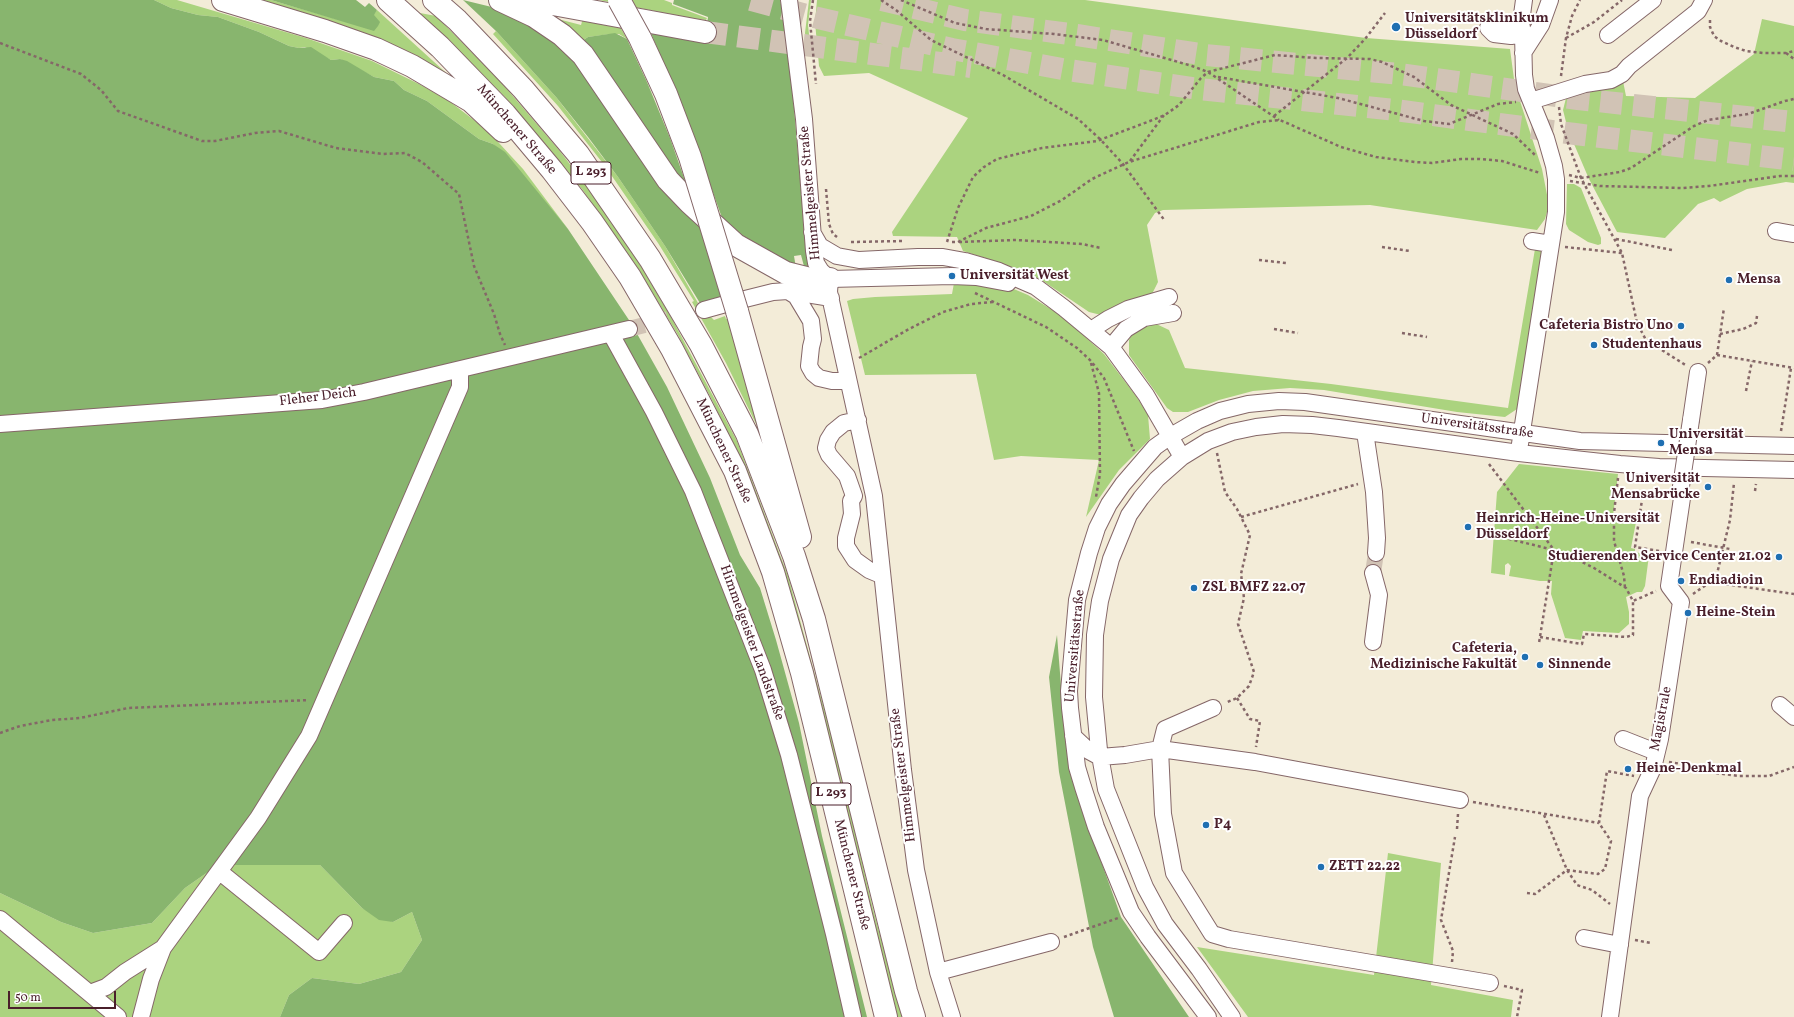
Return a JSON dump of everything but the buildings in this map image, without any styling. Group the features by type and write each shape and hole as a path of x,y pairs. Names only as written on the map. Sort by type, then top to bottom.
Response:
{"highway":[{"path":"223,0 325,31 376,49 412,66 471,101 519,146 552,170"},
{"name":"Münchener Straße","path":"434,0 457,20 523,89 578,154 654,266 701,346 746,434 794,556 814,619 902,976 914,1017"},
{"path":"500,0 534,16 562,35 583,55 668,180 690,203 736,245 768,265 786,273 810,279 830,288"},
{"path":"531,0 705,32"},
{"path":"619,0 640,38 666,94 690,157 735,305 815,586 817,601 814,619"},
{"name":"Münchener Straße","path":"393,4 440,47 505,114 552,170 592,222 630,277 672,349 735,471 773,572 802,673 886,1017"}],"street":[{"path":"789,0 792,19"},
{"name":"Himmelgeister Straße","path":"800,0 792,19 804,119 812,232 816,263 830,288 874,496 881,575 916,870 938,972 952,1017"},
{"path":"1519,454 1556,212 1556,176 1546,138 1526,89 1521,22 1524,0"},
{"path":"1523,34 1531,22 1533,0"},
{"path":"1523,53 1540,25 1550,0"},
{"path":"1608,35 1653,0"},
{"path":"1531,101 1585,84 1610,80 1622,74 1629,66 1698,11 1704,0"},
{"path":"1776,231 1794,234"},
{"path":"812,232 820,246 837,256 851,259 943,257 998,270 1031,284 1064,308 1111,347 1146,395 1182,457"},
{"path":"1532,241 1551,244"},
{"path":"830,288 839,268 851,259"},
{"path":"704,310 735,305 773,292 952,276 976,277 1015,286 1064,308"},
{"path":"788,291 796,296 811,321 814,339 811,347 809,366 813,373 819,378 832,381 847,374"},
{"path":"1091,330 1128,309 1169,297"},
{"path":"1111,347 1126,329 1144,318 1173,313"},
{"name":"Fleher Deich","path":"0,424 322,400 460,370 629,329"},
{"name":"Himmelgeister Landstraße","path":"611,334 654,412 693,491 763,670 789,755 834,934 853,1017"},
{"path":"141,1017 151,979 163,948 258,818 309,736 460,387 460,370"},
{"path":"1681,602 1669,586 1698,372"},
{"name":"Universitätsstraße","path":"1208,1017 1131,912 1096,827 1083,787 1073,736 1070,691 1077,600 1089,552 1097,528 1109,504 1141,462 1155,447 1169,437 1220,411 1248,404 1285,402 1306,402 1580,441 1794,446"},
{"path":"1338,428 1339,407"},
{"path":"854,496 847,476 829,455 826,448 828,440 833,432 844,423 858,420"},
{"name":"Universitätsstraße","path":"1232,1017 1199,969 1165,924 1145,887 1106,789 1100,757 1094,697 1095,635 1100,601 1111,559 1130,515 1157,478 1182,457 1213,439 1232,432 1283,424 1312,424 1489,448 1519,454 1620,464 1794,470"},
{"path":"1365,432 1372,480 1377,538 1376,553"},
{"path":"874,496 861,494 854,496 851,501 852,514 846,538 846,546 855,560 869,570 881,575"},
{"path":"852,514 859,520 876,523"},
{"path":"1373,573 1379,595 1373,642"},
{"name":"Magistrale","path":"1610,1017 1640,796 1647,778 1653,768 1662,759 1672,704 1681,602"},
{"path":"1780,705 1794,717"},
{"path":"1212,708 1165,729 1160,749 1163,814 1174,873 1212,934 1229,939 1490,983"},
{"path":"1073,736 1089,751 1100,757 1126,755 1160,749 1255,762 1460,800"},
{"path":"1623,739 1662,759"},
{"path":"1083,787 1088,769 1100,757"},
{"path":"220,872 319,952 344,923"},
{"path":"0,919 118,1017"},
{"path":"1584,938 1620,945"},
{"path":"938,972 1051,942"},
{"path":"90,993 106,988 125,972 163,948"}],"path":[{"path":"813,0 810,21 817,92"},
{"path":"881,0 896,10 930,40 1003,75 1078,119 1100,139 1123,164 1165,221"},
{"path":"901,0 955,23 986,29 1054,34 1103,40 1140,50 1208,72 1280,120 1341,147 1376,157 1432,163 1461,159 1502,161 1585,184 1682,188 1709,186 1780,176 1794,176"},
{"path":"1580,0 1572,16 1566,38 1558,104 1561,124 1581,178 1622,253 1637,323 1646,340 1698,372 1717,355 1724,308"},
{"path":"1566,38 1594,22 1622,0"},
{"path":"1704,0 1709,8 1710,27 1714,36 1721,42 1746,51 1786,53 1794,51"},
{"path":"1274,116 1347,58 1365,39 1385,13"},
{"path":"0,43 81,74 101,90 118,111 202,141 215,141 255,133 279,131 336,148 383,154 405,153 422,162 459,194 474,266 494,314 500,334 511,358"},
{"path":"1786,53 1794,59"},
{"path":"1101,248 1082,244 1016,240 947,242 965,191 973,177 984,167 998,159 1015,153 1100,139 1165,115 1179,105 1201,78 1208,72 1276,55 1370,59 1392,66 1414,78 1451,105 1514,134 1556,176 1581,178 1620,172 1631,168 1685,130 1708,120 1748,114 1794,99"},
{"path":"1215,76 1338,98 1424,121 1449,124 1498,104 1531,101"},
{"path":"1129,162 1165,115"},
{"path":"958,242 986,228 1031,216 1049,208 1092,178 1123,164 1259,122 1280,120"},
{"path":"826,185 829,224 833,234 842,240"},
{"path":"1615,239 1672,250"},
{"path":"846,241 851,242"},
{"path":"1551,244 1582,250 1622,253"},
{"path":"1382,247 1410,251"},
{"path":"1259,260 1286,264"},
{"path":"972,293 1059,335 1091,361 1104,378 1128,439 1141,462"},
{"path":"847,374 909,329 944,312 971,304 993,302"},
{"path":"1720,334 1743,329 1756,322 1757,316"},
{"path":"1274,329 1298,333"},
{"path":"1402,333 1427,337"},
{"path":"1717,355 1794,368"},
{"path":"1091,361 1100,393 1100,474 1095,498 1109,504"},
{"path":"1746,391 1752,361"},
{"path":"1212,708 1237,698 1249,686 1254,672 1238,624 1244,598 1241,574 1250,535 1241,517 1225,492 1213,439"},
{"path":"1489,448 1489,464 1554,550 1539,643"},
{"path":"1540,637 1582,644 1584,634 1626,637 1633,635 1632,601 1626,588 1614,541 1614,513 1620,464"},
{"path":"1681,602 1716,578 1730,520 1735,468"},
{"path":"1241,517 1372,480"},
{"path":"1674,553 1635,546 1643,494 1681,496"},
{"path":"1498,536 1554,550 1594,568 1626,588"},
{"path":"1697,543 1730,548"},
{"path":"1716,578 1724,584 1794,594"},
{"path":"1632,601 1653,592"},
{"path":"1237,698 1250,719 1260,721 1255,762"},
{"path":"0,733 52,720 80,718 128,708 326,699"},
{"path":"1662,759 1682,764"},
{"path":"1716,773 1739,776 1769,776 1794,767"},
{"path":"1527,892 1534,894 1567,870 1598,874 1604,869 1611,841 1599,823 1607,771 1647,778"},
{"path":"1460,800 1599,823"},
{"path":"1544,814 1567,870 1577,885 1592,890 1624,915"},
{"path":"1450,976 1453,951 1441,920 1455,837"},
{"path":"1051,942 1131,912"},
{"path":"1490,983 1522,990 1518,1017"}],"green space":[{"path":"0,0 154,0 171,8 198,15 218,17 259,32 289,46 299,48 311,47 331,60 340,59 347,61 374,77 394,81 404,90 427,101 479,139 493,144 505,152 568,229 631,323 667,387 710,478 740,555 760,588 799,723 822,836 867,1017 280,1017 289,995 312,978 359,984 401,972 422,940 412,912 393,922 379,920 362,908 320,865 218,865 185,888 152,923 93,933 61,922 0,893"},
{"path":"154,0 177,0 306,38 372,61 419,84 449,101 487,130 523,169 568,229 493,144 479,139 427,101 404,90 394,81 374,77 340,59 331,60 305,47 299,48 289,46 259,32 218,17 198,15 171,8"},
{"path":"247,0 271,0 374,30 373,15 377,10 455,81"},
{"path":"271,0 356,0 365,7 369,3 377,10 374,15 380,22 374,31"},
{"path":"463,0 504,10 557,40 697,218 722,301 703,308 665,246 618,177 588,137 556,97 496,31"},
{"path":"599,0 664,0 672,3 672,5 707,18 706,20 690,18"},
{"path":"674,0 780,0 784,17 792,84 809,268 805,270 801,255 794,256 796,268 726,229 682,106 650,31 705,39 708,17 673,4"},
{"path":"809,0 811,0 808,25 811,52 810,55 807,56 805,33"},
{"path":"817,0 1085,0 1366,38 1510,49 1514,79 1542,169 1549,205 1545,219 1537,230 1370,205 1163,210 1155,213 1147,225 1158,282 1152,294 1101,315 1089,312 1043,281 1001,263 963,251 957,237 893,236 892,232 968,118 869,73 824,76 819,66 815,22"},
{"path":"549,11 555,12 554,18 581,25 583,18 619,25 627,39 619,34 610,34 588,37 582,41 554,21"},
{"path":"420,13 436,16 500,81 559,150 595,197 638,261 671,317 737,441 788,576 838,760 873,909 902,1017 897,1017 732,443 713,402 678,335 639,270 582,189 504,96"},
{"path":"1762,19 1794,26 1794,183 1786,182 1747,189 1720,202 1714,198 1698,204 1665,238 1617,232 1589,179 1568,130 1563,110 1566,98 1623,81 1626,96 1695,98 1754,54"},
{"path":"496,31 556,97 618,177 665,246 705,315 712,313 711,317 714,320 725,316 726,319 731,318 760,432 726,363 692,302 694,301 658,243 605,166 558,106 493,34"},
{"path":"615,33 627,39 647,82 670,138 689,192 582,41 588,37"},
{"path":"1567,184 1574,184 1581,188 1601,238 1601,244 1598,245 1588,242 1569,230 1566,224"},
{"path":"1535,249 1544,250 1517,409 1505,417 1457,412 1324,390 1290,388 1253,391 1219,400 1188,412 1173,412 1167,408 1129,355 1129,340 1134,330 1150,321 1169,330 1185,368 1331,384 1508,408"},
{"path":"954,283 1009,287 1028,295 1062,316 1104,354 1136,396 1148,415 1150,439 1119,470 1086,517 1099,460 1021,456 994,460 976,374 865,375 847,301 875,297 952,294"},
{"path":"1519,464 1618,474 1613,516 1637,517 1631,548 1635,549 1635,552 1649,555 1645,586 1642,592 1637,592 1626,597 1629,612 1629,624 1619,633 1583,631 1581,640 1565,638 1551,594 1552,581 1540,581 1509,576 1511,566 1508,563 1505,565 1505,575 1491,573 1497,492"},
{"path":"1057,635 1063,711 1097,850 1121,917 1189,1017 1114,1017 1093,947 1059,772 1049,677"},
{"path":"1388,853 1441,863 1431,985 1513,1000 1511,1017 1248,1017 1197,947 1374,975"},
{"path":"218,865 320,865 362,908 393,922 412,912 422,940 401,972 359,984 312,978 289,995 280,1017 0,1017 0,893 61,922 93,933 152,923 185,888"}],"tunnel":[{"path":"751,0 818,18 952,49 1068,70 1199,89 1395,110 1575,134 1794,160"},
{"path":"882,0 965,20 1077,35 1206,55 1400,74 1578,99 1794,122"},
{"path":"705,32 971,67"},
{"path":"629,329 704,310"},
{"path":"1373,573 1376,553"}],"place":[{"name":"Universitätsklinikum Düsseldorf","path":"1396,27"},
{"name":"Universität West","path":"952,276"},
{"name":"Mensa","path":"1729,280"},
{"name":"Cafeteria Bistro Uno","path":"1681,326"},
{"name":"Studentenhaus","path":"1594,345"},
{"name":"Universität Mensa","path":"1661,443"},
{"name":"Universität Mensabrücke","path":"1708,487"},
{"name":"Heinrich-Heine-Universität Düsseldorf","path":"1468,527"},
{"name":"Studierenden Service Center 21.02","path":"1779,557"},
{"name":"Endiadioin","path":"1681,581"},
{"name":"ZSL BMFZ 22.07","path":"1194,588"},
{"name":"Heine-Stein","path":"1688,613"},
{"name":"Cafeteria, Medizinische Fakultät","path":"1525,657"},
{"name":"Sinnende","path":"1540,665"},
{"name":"Heine-Denkmal","path":"1628,769"},
{"name":"P4","path":"1206,825"},
{"name":"ZETT 22.22","path":"1321,867"}]}
